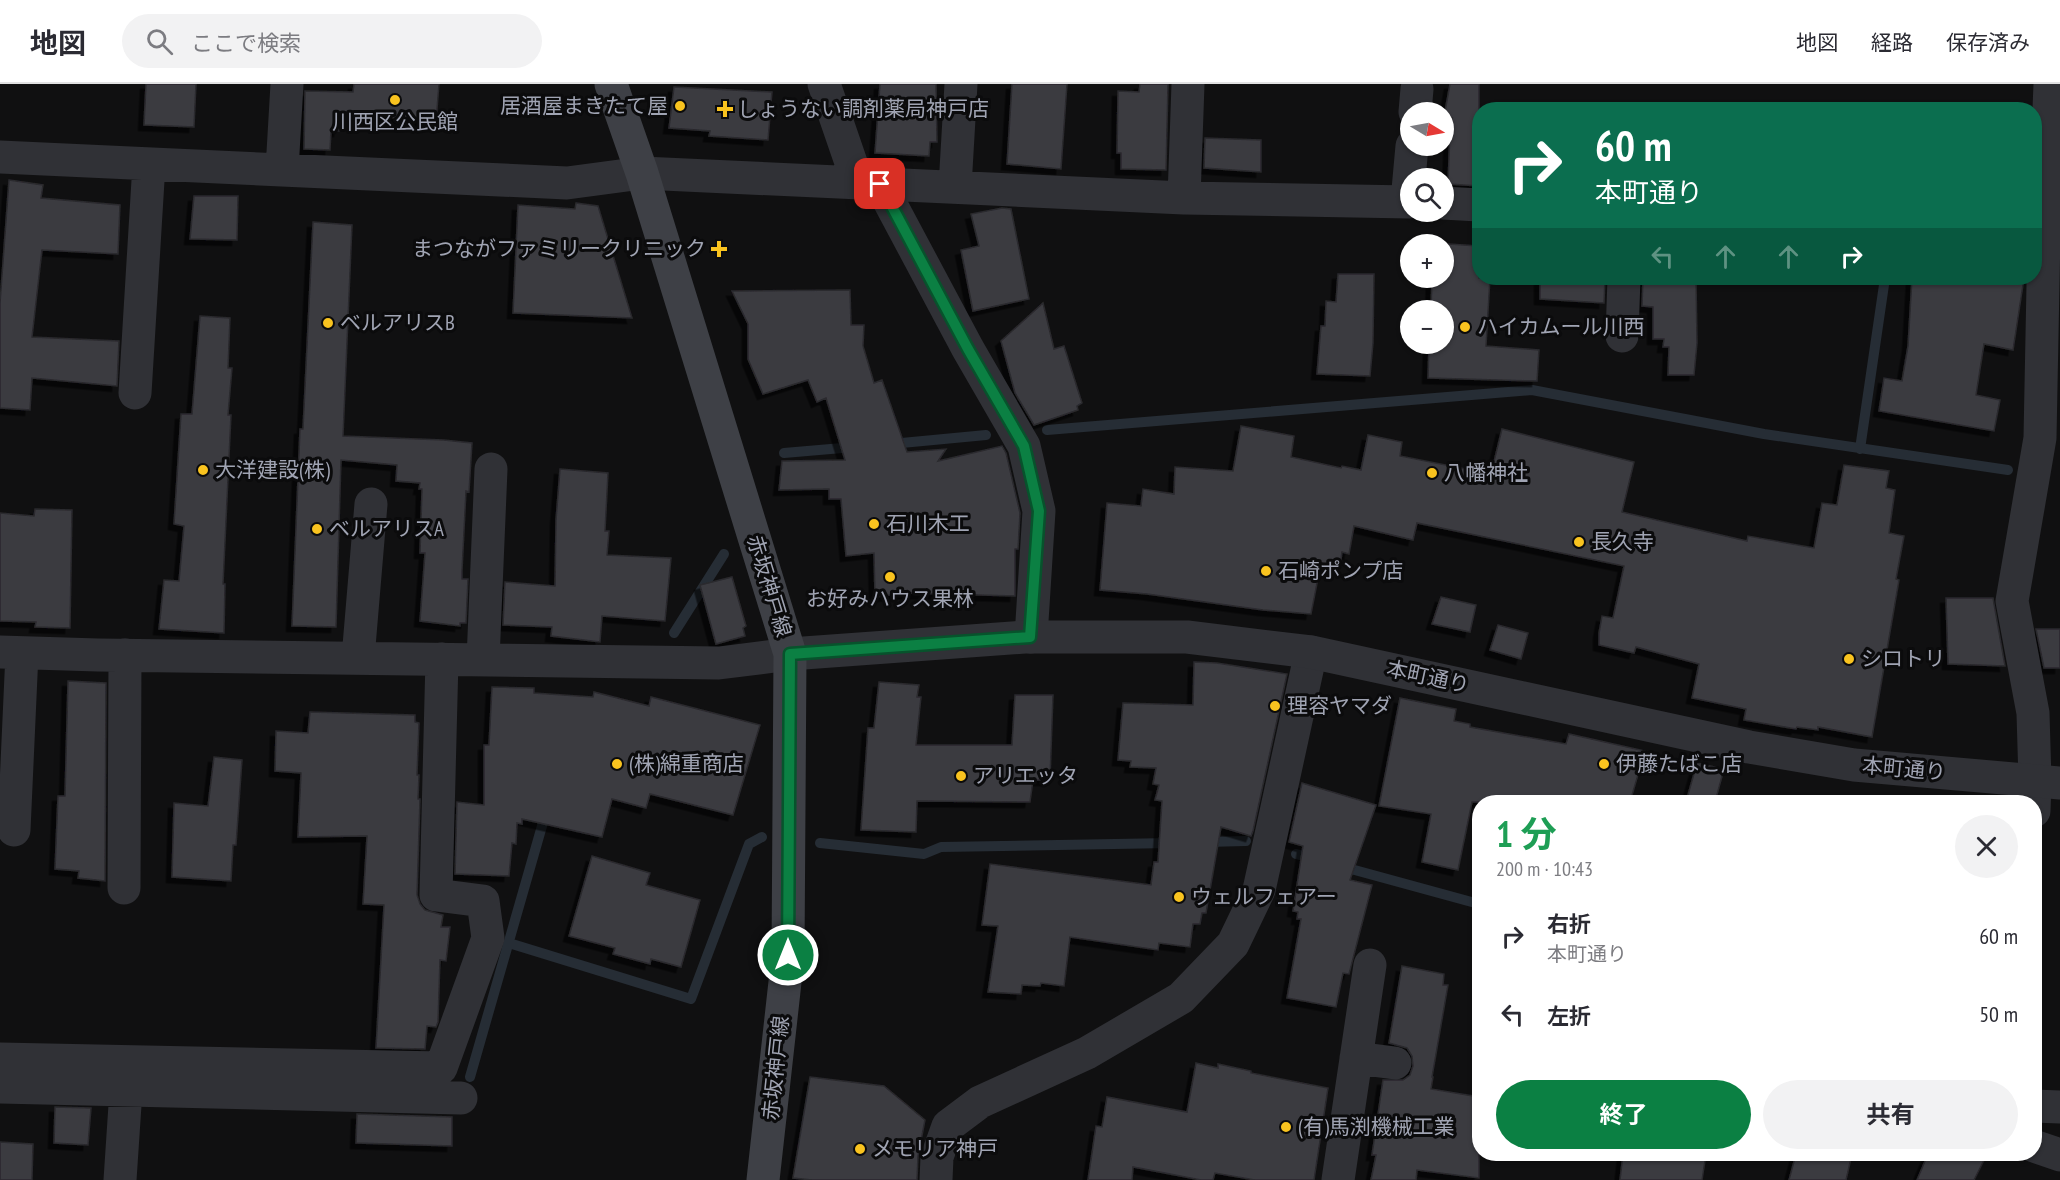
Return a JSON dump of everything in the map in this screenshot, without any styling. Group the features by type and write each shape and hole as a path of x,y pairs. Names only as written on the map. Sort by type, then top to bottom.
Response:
{"main road":[{"name":"赤坂神戸線","path":"611,84 642,173 790,654 788,955 764,1180"}],"street":[{"path":"282,170 287,84"},
{"path":"824,84 869,184 1024,446 1039,511 1030,637"},
{"path":"955,187 961,84"},
{"path":"1184,198 1188,84"},
{"path":"2043,792 2033,713 2012,600 2050,439 2046,233 2050,84"},
{"path":"0,157 567,183 642,173 1184,198 1400,202"},
{"path":"135,393 149,164"},
{"path":"1454,204 1472,205"},
{"path":"1622,336 1624,285"},
{"path":"483,660 491,469"},
{"path":"358,658 371,504"},
{"name":"本町通り","path":"11,653 719,663 790,654 1030,637 1187,637 1311,652 1760,749 2043,792"},
{"path":"936,1180 936,1157 948,1126 980,1102 1087,1053 1181,998 1233,944 1259,890 1311,652"},
{"path":"11,653 14,830"},
{"path":"124,888 125,655"},
{"path":"0,1059 441,1068 488,938 483,901 436,895 441,659"},
{"path":"1338,1180 1370,965"},
{"path":"1356,1058 1395,1063"},
{"path":"0,1087 461,1098"},
{"path":"120,1180 126,1090"},
{"path":"2042,1106 2060,1107"},
{"path":"2042,1149 2060,1155"}],"building":[{"path":"146,84 196,84 194,127 144,125"},
{"path":"354,84 439,84 436,122 376,116 375,123 339,121 339,131 331,131 330,150 304,149 305,91 353,92"},
{"path":"880,84 936,84 937,142 930,142 929,156 875,153"},
{"path":"1012,84 1067,84 1061,169 1007,164"},
{"path":"1140,84 1168,84 1166,170 1121,169 1121,153 1117,153 1118,91 1139,92"},
{"path":"1450,84 1479,84 1479,102 1472,102 1472,186 1454,184 1454,168 1449,168 1449,156 1454,156 1454,102 1447,102"},
{"path":"674,87 772,92 768,140 709,136 710,131 669,128"},
{"path":"1205,138 1261,140 1261,172 1204,168"},
{"path":"9,180 43,185 41,198 120,205 118,254 42,250 32,337 119,341 117,386 32,378 30,410 0,408 0,303"},
{"path":"194,196 238,196 237,240 190,239"},
{"path":"576,203 598,206 632,318 513,313 518,205 575,209"},
{"path":"1002,208 1011,209 1029,299 973,311 961,250 979,246 971,214"},
{"path":"313,222 352,225 343,436 472,443 469,492 466,491 462,571 462,579 468,579 466,623 460,623 460,626 420,621 425,553 420,553 422,489 419,489 420,483 396,481 397,465 341,460 336,627 292,626 300,429 303,429"},
{"name":"ハイカムール川西","path":"1454,244 1472,246 1472,285 1490,285 1486,346 1539,350 1537,381 1428,378 1429,354 1454,354 1454,300 1431,300 1432,288 1454,288"},
{"path":"1338,274 1374,274 1370,376 1317,374 1321,326 1325,326 1326,301 1336,302"},
{"path":"1540,285 1605,285 1604,303 1540,299"},
{"path":"1643,285 1696,285 1697,343 1694,375 1668,375 1669,347 1663,347 1664,339 1653,339 1653,307 1642,306"},
{"path":"1912,285 2023,285 2013,350 1984,344 1976,395 2000,400 1994,431 1879,411 1884,378 1902,381 1908,346"},
{"path":"850,290 851,325 864,325 863,346 874,383 882,380 907,452 946,449 938,461 1002,446 1006,453 1020,513 1018,549 1015,549 1015,596 906,593 875,597 874,553 846,556 841,499 829,499 829,489 779,490 782,461 845,460 826,398 817,402 808,380 763,394 748,359 748,324 732,291"},
{"path":"1043,303 1054,349 1064,346 1082,403 1077,406 1078,410 1034,425 1015,393 1001,341"},
{"path":"200,316 230,318 228,368 232,368 228,415 231,415 223,584 225,584 224,633 159,629 164,580 179,581 184,526 174,524 181,414 192,414"},
{"path":"1241,426 1294,436 1291,457 1341,468 1342,466 1361,470 1368,435 1402,442 1400,456 1491,474 1502,429 1634,462 1622,512 1747,541 1748,536 1814,548 1822,503 1837,505 1844,465 1889,471 1886,488 1895,490 1889,533 1904,536 1896,579 1899,580 1872,737 1818,727 1818,730 1797,727 1796,729 1744,720 1746,709 1692,698 1699,664 1636,647 1634,653 1599,645 1602,616 1613,618 1624,566 1417,523 1413,540 1354,526 1349,554 1342,552 1340,567 1321,563 1311,614 1100,590 1107,503 1141,506 1143,489 1174,494 1175,467 1233,471"},
{"path":"560,469 608,473 605,531 609,531 607,555 671,558 665,621 602,616 600,642 551,636 552,627 503,625 505,582 555,586 556,520"},
{"path":"35,509 72,510 70,628 35,627 36,622 0,621 0,513 34,516"},
{"path":"732,577 746,626 743,628 745,636 716,644 700,585"},
{"path":"1441,597 1476,605 1470,632 1432,624"},
{"path":"1946,598 1993,598 2005,666 1948,664"},
{"path":"1498,625 1528,633 1521,659 1490,650"},
{"path":"2036,629 2060,629 2060,668 2044,668"},
{"path":"1194,662 1217,663 1287,674 1253,831 1251,836 1221,827 1206,913 1202,913 1200,924 1193,924 1190,947 1159,943 1158,950 1070,937 1064,986 1041,983 1040,986 1022,985 1021,994 988,992 998,926 982,925 990,864 1151,885 1154,862 1158,862 1162,801 1155,800 1159,785 1153,784 1156,768 1130,767 1131,761 1118,760 1123,703 1193,705"},
{"path":"68,681 106,683 105,881 78,878 79,871 55,869 58,796 65,796"},
{"path":"879,682 919,685 917,697 921,697 916,745 1012,745 1015,695 1053,695 1050,780 1033,780 1030,802 917,801 916,832 861,830 868,728 874,728"},
{"path":"492,687 534,688 534,693 593,697 594,692 649,706 651,697 760,725 733,815 650,794 646,808 612,799 602,837 522,819 522,824 517,823 516,844 512,843 509,876 455,874 457,802 484,805 484,745 489,745"},
{"path":"1400,698 1456,709 1454,721 1470,724 1470,727 1566,744 1569,734 1645,751 1632,795 1472,795 1458,870 1422,862 1431,814 1379,806"},
{"path":"310,712 415,715 415,722 419,723 417,775 419,775 418,799 420,799 417,895 425,910 443,915 441,927 450,927 446,961 440,960 438,1022 436,1027 427,1026 425,1049 376,1048 384,905 363,904 367,836 298,837 301,773 275,771 276,731 308,733"},
{"path":"214,757 242,760 231,881 172,877 174,803 208,806"},
{"path":"1697,763 1724,769 1717,795 1688,795"},
{"path":"1302,783 1376,805 1350,880 1372,885 1349,974 1343,973 1336,1007 1287,998 1301,919 1297,919 1298,912 1293,911 1303,846 1289,842"},
{"path":"592,856 650,873 646,885 700,900 681,967 651,959 650,964 613,954 615,948 569,936"},
{"path":"1402,966 1444,974 1443,985 1448,985 1431,1089 1472,1096 1472,1161 1479,1161 1479,1178 1417,1170 1416,1180 1371,1180 1376,1155 1372,1155 1383,1080 1403,1080 1410,1075 1413,1066 1412,1056 1407,1048 1389,1043"},
{"path":"1196,1063 1218,1068 1218,1064 1328,1088 1314,1180 1255,1180 1215,1173 1213,1180 1201,1180 1133,1167 1132,1180 1088,1180 1096,1126 1102,1127 1107,1097 1187,1112"},
{"name":"メモリア神戸","path":"810,1077 884,1086 925,1120 918,1156 917,1180 793,1178"},
{"path":"55,1107 91,1108 88,1145 54,1143"},
{"path":"357,1114 452,1117 452,1146 356,1143"},
{"path":"0,1142 33,1144 32,1180 0,1180"},
{"path":"1622,1161 1705,1161 1702,1180 1620,1180"},
{"path":"1794,1161 1850,1161 1846,1180 1789,1180"},
{"path":"1925,1161 1984,1161 1974,1180 1917,1180"}],"waterway":[{"path":"1860,449 1884,285"},
{"path":"1047,430 1532,390 1764,434 2008,470"},
{"path":"891,444 986,435"},
{"path":"784,453 854,447"},
{"path":"674,633 724,554"},
{"path":"470,1077 546,812"},
{"path":"509,943 691,999 749,844 762,837"},
{"path":"1205,842 1246,841"},
{"path":"820,843 924,854 941,847 1171,843"},
{"path":"1296,854 1314,859"},
{"path":"1340,866 1472,902"}],"place":[{"name":"川西区公民館","path":"395,100"},
{"name":"居酒屋まきたて屋","path":"680,106"},
{"name":"しょうない調剤薬局神戸店","path":"725,109"},
{"name":"まつながファミリークリニック","path":"719,249"},
{"name":"ベルアリスB","path":"328,323"},
{"name":"ハイカムール川西","path":"1465,327"},
{"name":"大洋建設(株)","path":"203,470"},
{"name":"八幡神社","path":"1432,473"},
{"name":"石川木工","path":"874,524"},
{"name":"ベルアリスA","path":"317,529"},
{"name":"長久寺","path":"1579,542"},
{"name":"石崎ポンプ店","path":"1266,571"},
{"name":"お好みハウス果林","path":"890,577"},
{"name":"シロトリ","path":"1849,659"},
{"name":"理容ヤマダ","path":"1275,706"},
{"name":"(株)綿重商店","path":"617,764"},
{"name":"伊藤たばこ店","path":"1604,764"},
{"name":"アリエッタ","path":"961,776"},
{"name":"ウェルフェアー","path":"1179,897"},
{"name":"(有)馬渕機械工業","path":"1286,1127"},
{"name":"メモリア神戸","path":"860,1149"}],"route":[{"path":"788,955 790,654 1030,637 1039,511 1024,446 968,349 880,184"}]}
